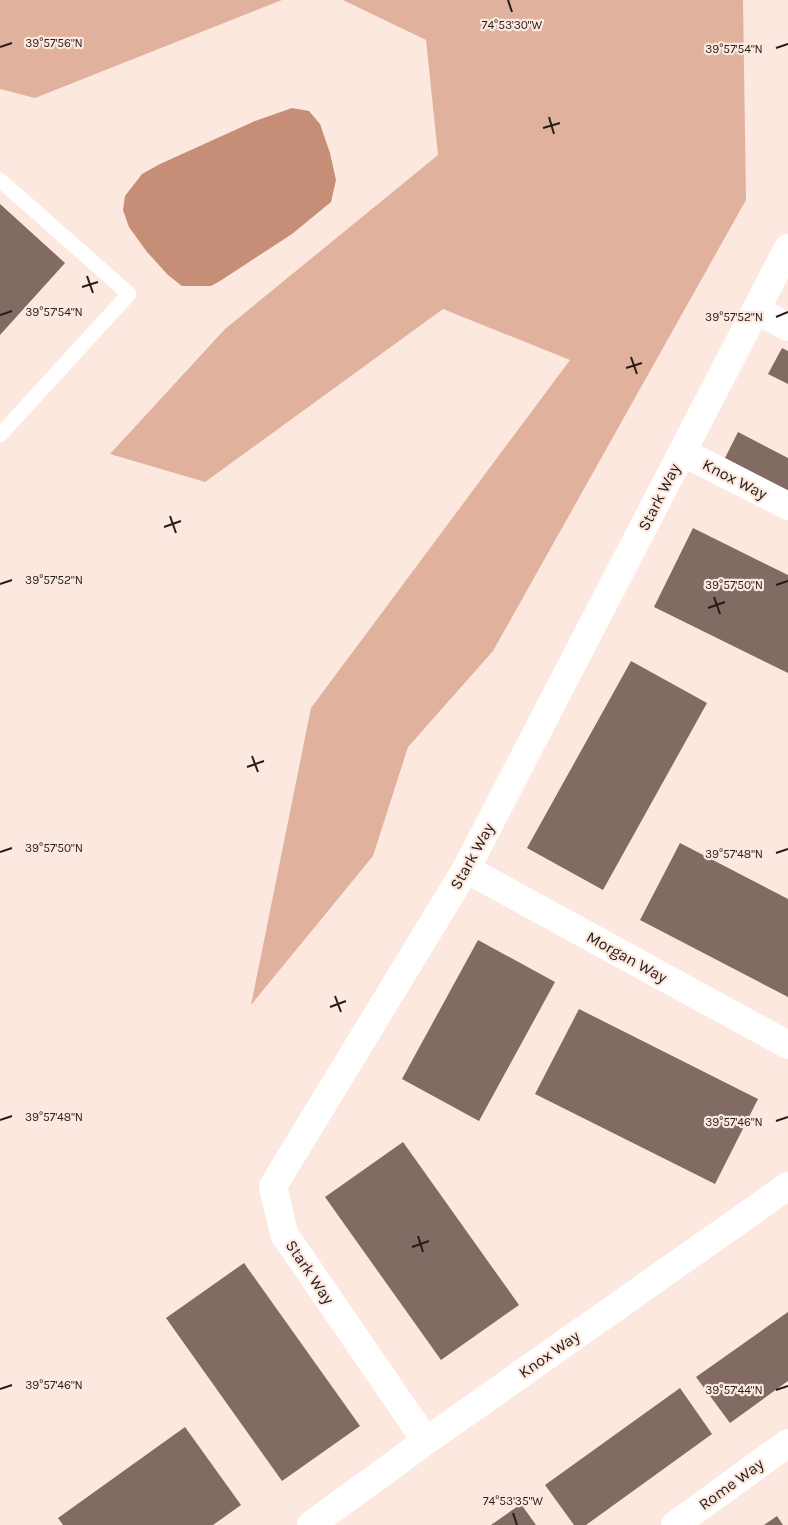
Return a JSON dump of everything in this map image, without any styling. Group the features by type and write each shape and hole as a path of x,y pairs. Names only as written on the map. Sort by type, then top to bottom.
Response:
{"street":[{"name":"Stark Way","path":"426,1441 284,1234 273,1186 466,869 788,248"},
{"path":"756,310 788,327"},
{"name":"Knox Way","path":"682,452 788,506"},
{"name":"Morgan Way","path":"466,869 788,1045"},
{"name":"Knox Way","path":"311,1525 426,1441 788,1186"},
{"name":"Rome Way","path":"675,1525 788,1443"}],"lane":[{"path":"0,180 128,294 0,435"}],"shaded area":[{"path":"0,0 282,0 35,98 0,89"},
{"path":"343,0 743,0 746,200 493,651 408,747 373,856 251,1005 311,708 570,360 443,309 205,482 110,454 225,329 438,155 426,40"},
{"path":"292,108 309,111 320,124 330,153 336,180 331,202 292,234 220,281 211,286 182,286 168,275 147,252 129,227 123,210 125,196 142,174 160,164 255,121"}],"building":[{"path":"0,204 65,263 0,335"},
{"path":"782,348 788,351 788,384 768,374"},
{"path":"738,432 788,458 788,491 725,458"},
{"path":"693,528 788,575 788,673 654,607"},
{"path":"631,661 707,703 603,890 527,848"},
{"path":"680,843 788,899 788,997 640,920"},
{"path":"478,940 555,982 479,1121 402,1079"},
{"path":"579,1009 758,1099 715,1184 535,1094"},
{"path":"403,1142 519,1305 441,1360 325,1197"},
{"path":"244,1263 360,1426 282,1481 166,1318"},
{"path":"788,1312 788,1381 730,1423 696,1377"},
{"path":"680,1388 712,1434 586,1525 574,1525 545,1485"},
{"path":"185,1427 241,1505 213,1525 63,1525 58,1518"},
{"path":"521,1504 536,1525 491,1525"},
{"path":"777,1516 783,1525 764,1525"}]}
